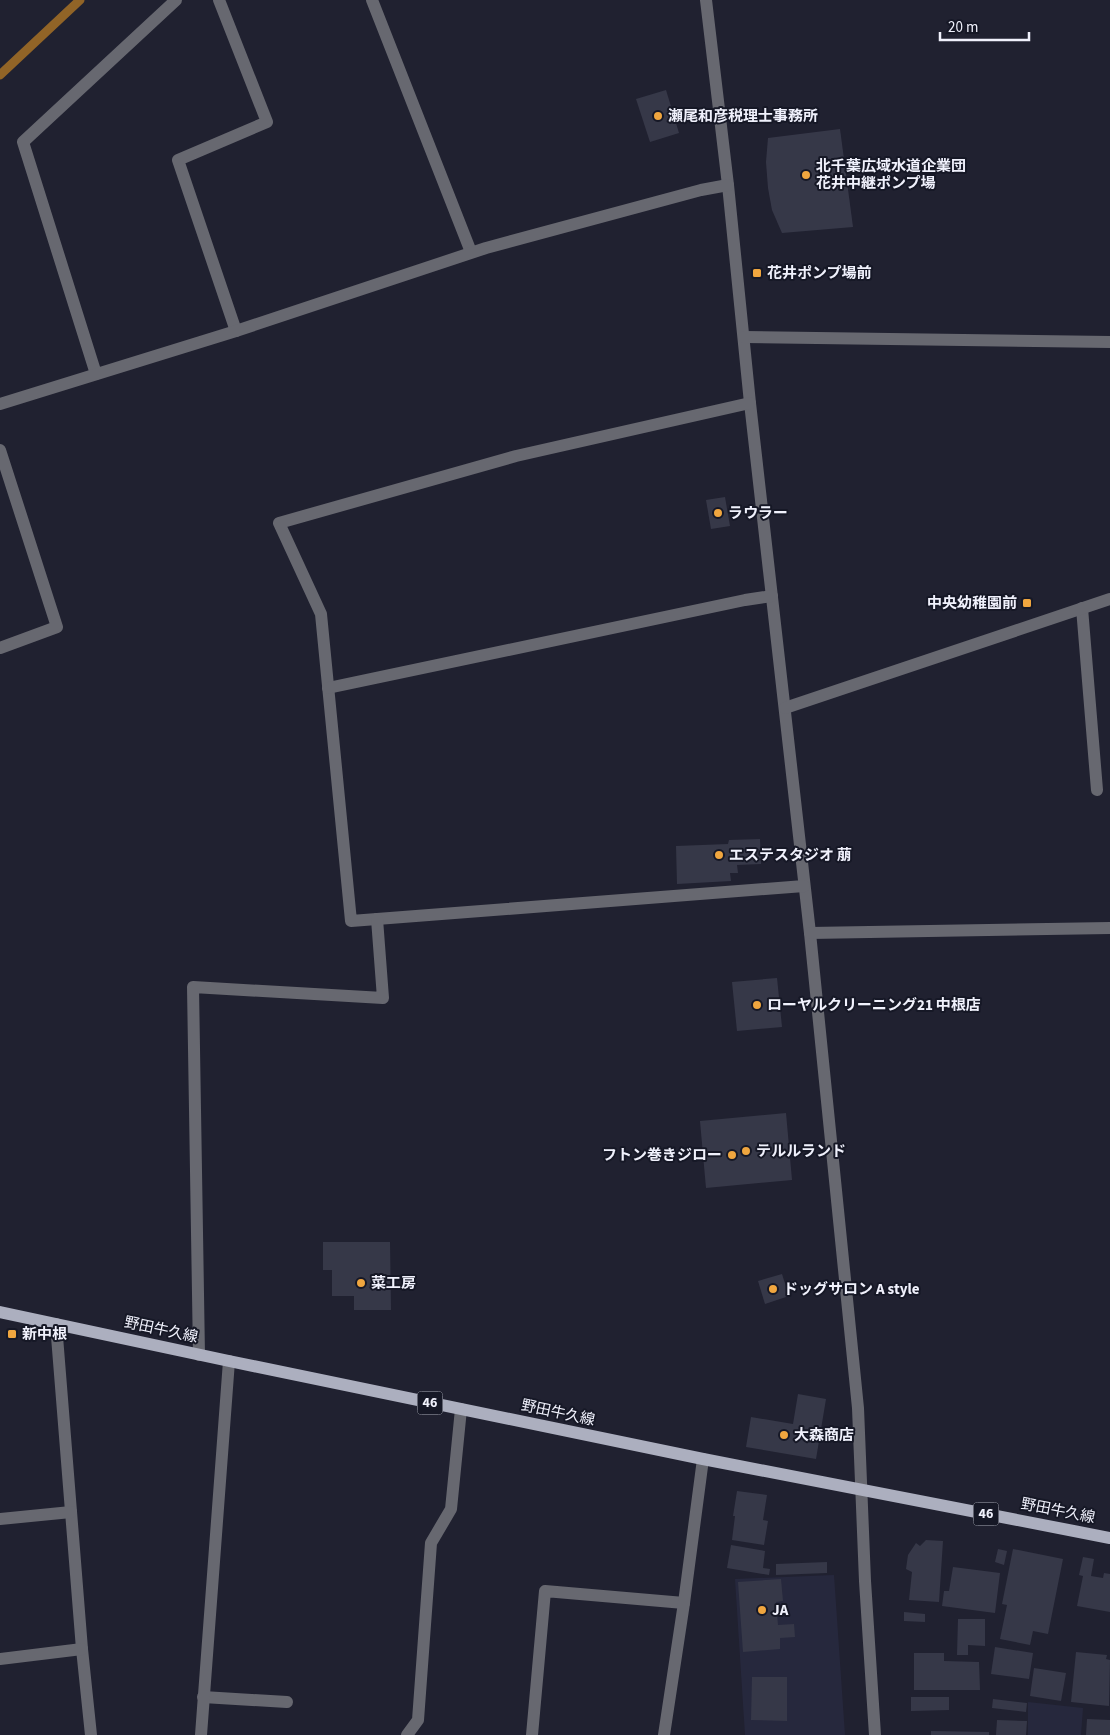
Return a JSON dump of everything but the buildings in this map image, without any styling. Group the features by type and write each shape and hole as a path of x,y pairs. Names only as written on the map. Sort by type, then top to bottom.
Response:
{"main road":[{"name":"野田牛久線","path":"0,1312 229,1362 703,1459 1110,1538"}],"street":[{"path":"96,374 23,142 176,0"},
{"path":"219,0 266,122 178,160 236,331"},
{"path":"372,0 472,252"},
{"path":"706,0 810,933 858,1408 864,1581 875,1735"},
{"path":"0,404 236,331 472,252 701,190 728,185"},
{"path":"744,336 1110,342"},
{"path":"750,403 516,456 279,523 321,614 351,921 804,886"},
{"path":"0,450 57,627 0,648"},
{"path":"328,688 735,602 772,596"},
{"path":"785,708 1110,599"},
{"path":"1082,608 1097,790"},
{"path":"198,1355 193,987 383,998 377,919"},
{"path":"810,933 1110,928"},
{"path":"56,1324 90,1735"},
{"path":"201,1735 229,1362"},
{"path":"407,1735 418,1720 432,1543 451,1509 461,1409"},
{"path":"664,1735 703,1459"},
{"path":"0,1519 71,1512"},
{"path":"532,1735 545,1591 684,1603"},
{"path":"0,1659 82,1649"},
{"path":"203,1697 287,1702"}],"shaded area":[{"path":"834,1575 845,1735 745,1735 735,1579"},
{"path":"1028,1702 1083,1708 1081,1735 1028,1735"}],"waterway":[{"path":"0,75 80,0"}],"place":[{"name":"瀬尾和彦税理士事務所","path":"658,116"},
{"name":"北千葉広域水道企業団 花井中継ポンプ場","path":"806,175"},
{"name":"花井ポンプ場前","path":"757,273"},
{"name":"ラウラー","path":"718,513"},
{"name":"中央幼稚園前","path":"1027,603"},
{"name":"エステスタジオ 萠","path":"719,855"},
{"name":"ローヤルクリーニング21 中根店","path":"757,1005"},
{"name":"テルルランド","path":"746,1151"},
{"name":"フトン巻きジロー","path":"732,1155"},
{"name":"菜工房","path":"361,1283"},
{"name":"ドッグサロン A style","path":"773,1289"},
{"name":"新中根","path":"12,1334"},
{"name":"大森商店","path":"784,1435"},
{"name":"JA","path":"762,1610"}]}
